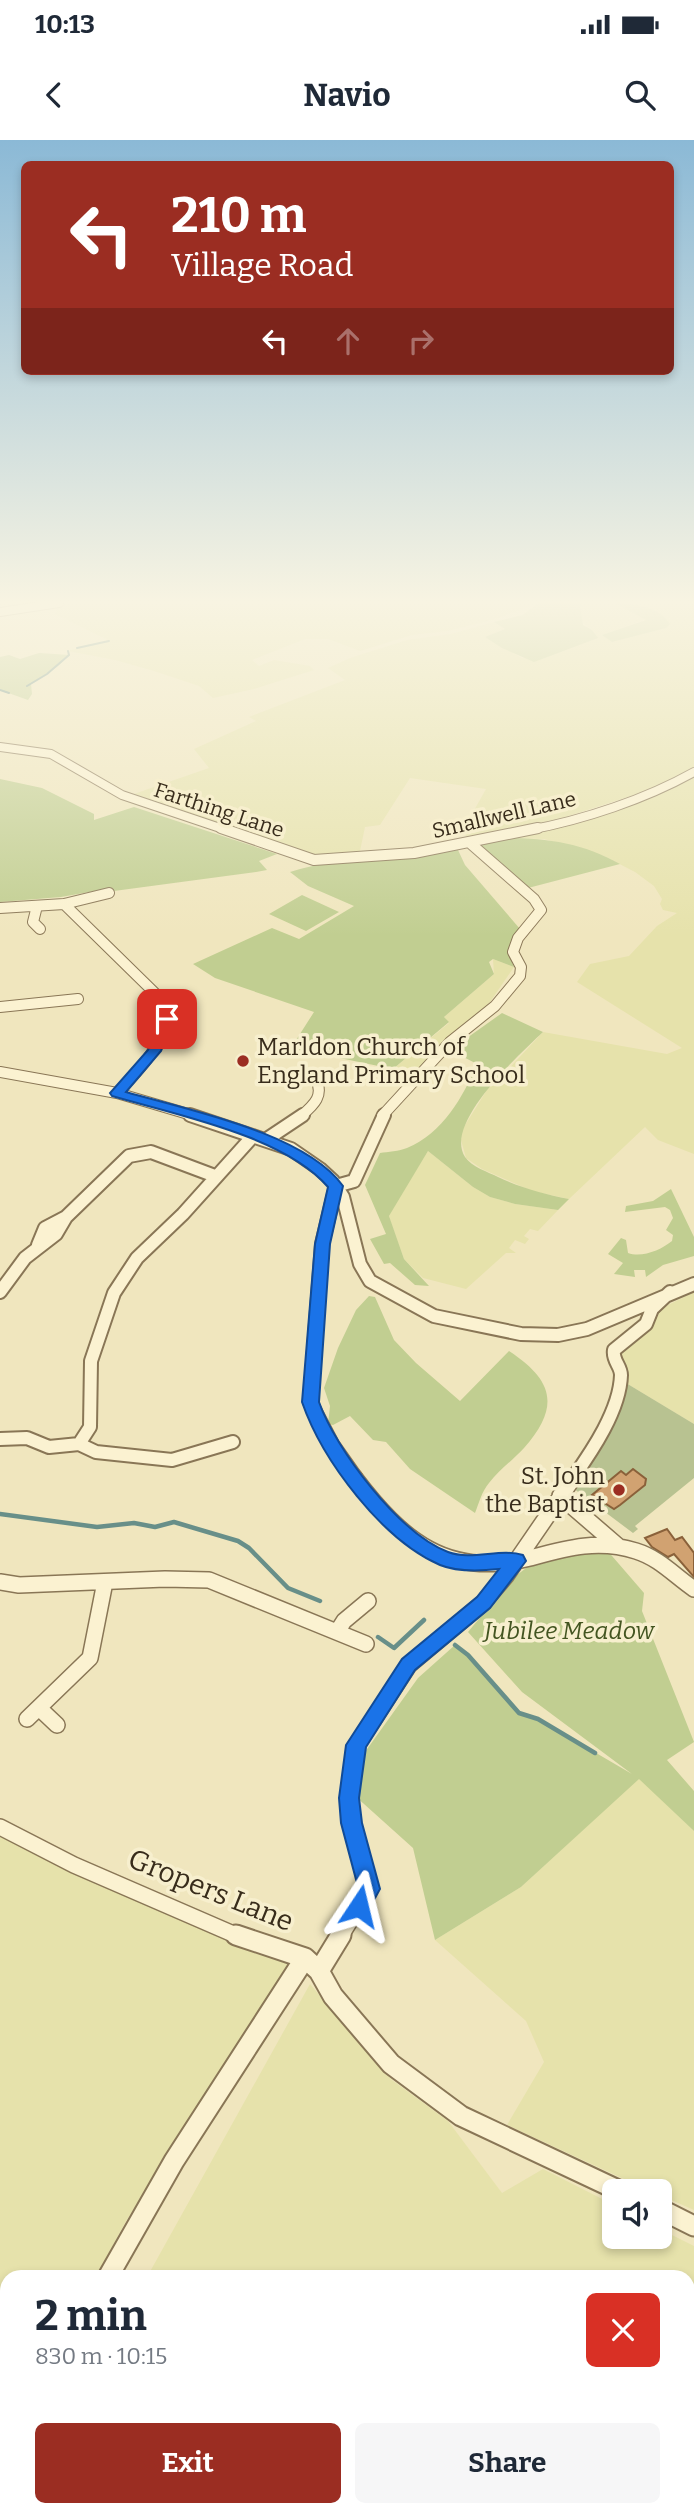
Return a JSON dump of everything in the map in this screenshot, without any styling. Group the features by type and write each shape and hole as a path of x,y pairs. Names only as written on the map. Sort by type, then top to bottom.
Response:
{"street":[{"name":"Farthing Lane","path":"0,747 51,754 122,796 314,860"},
{"name":"Smallwell Lane","path":"314,860 414,853 550,826 665,788 694,772"},
{"path":"336,1186 354,1181 378,1123 388,1108 450,1042 495,1006 520,976 521,967 513,952 518,938 541,910 534,898 470,843"},
{"path":"0,908 64,904 109,893"},
{"path":"64,904 166,1004 167,1019 154,1051 117,1093"},
{"path":"37,906 33,922 40,929"},
{"path":"0,1007 78,999"},
{"path":"0,1072 117,1093 267,1139 291,1149 320,1169 343,1197 360,1264 370,1281 434,1316 521,1334 558,1335 587,1329 694,1284"},
{"path":"267,1139 290,1125 318,1099 320,1089 315,1078"},
{"path":"79,1444 90,1427 91,1361 114,1293 137,1258 183,1214 253,1136"},
{"path":"0,1292 11,1272 38,1245 60,1233 66,1217 129,1156 151,1152 215,1176"},
{"path":"336,1186 322,1244 310,1402 318,1423 344,1465 378,1506 409,1537 445,1559 479,1563 517,1561 591,1543 619,1547 655,1559 694,1588"},
{"path":"112,2270 174,2161 312,1964 370,1889 350,1810 352,1761 356,1745 409,1665 483,1603 517,1561 599,1440 615,1401 621,1372 613,1355 614,1350 646,1324 652,1309 670,1292"},
{"path":"0,1439 27,1438 49,1447 79,1444 96,1452 172,1460 233,1442"},
{"path":"560,1496 619,1547"},
{"path":"0,1582 19,1585 165,1579 209,1580 366,1644"},
{"path":"57,1725 33,1714 90,1658 105,1582"},
{"path":"337,1632 344,1621 368,1601"},
{"name":"Gropers Lane","path":"0,1827 74,1865 243,1938 312,1964"},
{"path":"312,1964 333,1996 391,2064 461,2116 602,2183"},
{"path":"672,2215 694,2225"}],"shaded area":[{"path":"257,714 694,714 694,768 662,786 550,822 468,840 463,830 486,789 410,778 380,825 365,827 360,851 316,858 131,795 209,768 194,749 256,721 249,717"},
{"path":"694,776 694,1154 658,1140 645,1127 569,1199 532,1191 482,1169 466,1158 461,1140 462,1130 490,1085 501,1077 543,1032 667,1054 682,1048 577,982 590,964 629,956 657,926 677,913 663,910 660,904 662,899 654,886 635,872 604,856 544,839 508,838 662,793"},
{"path":"493,959 514,967 490,1002 413,1076 393,1069 449,1023 444,1017 494,974"},
{"path":"428,1151 490,1197 515,1204 558,1210 538,1231 530,1229 524,1236 529,1239 525,1244 515,1240 509,1248 516,1253 506,1253 466,1289 423,1278 404,1259 389,1216"},
{"path":"694,1292 694,1424 626,1383 627,1370 616,1354 653,1325 656,1311"},
{"path":"639,1778 694,1831 694,2210 672,2200 672,2179 624,2179 507,2125 544,2062 526,2021 435,1940 521,1887"},
{"path":"0,1834 294,1964 126,2221 100,2270 0,2270"},
{"path":"310,1984 392,2080 448,2121 502,2193 543,2169 602,2199 602,2249 672,2249 672,2235 694,2246 694,2270 151,2270"}],"green space":[{"path":"0,779 42,788 94,814 94,820 134,807 277,854 259,861 267,870 256,872 114,891 112,888 61,897 0,902"},
{"path":"508,838 537,839 580,847 620,864 528,888 476,844"},
{"path":"458,850 465,865 520,929 511,947 514,967 493,959 489,962 494,974 444,1017 449,1022 393,1069 291,1048 314,1012 215,978 193,964 272,928 299,939 354,906 308,886 290,872 352,860"},
{"path":"302,895 339,912 306,931 269,914"},
{"path":"502,1013 543,1032 502,1072 474,1108 465,1126 461,1143 465,1157 476,1166 507,1181 569,1199 558,1210 515,1204 490,1197 428,1151 389,1216 404,1259 429,1286 415,1285 390,1263 384,1264 370,1239 386,1234 365,1185 380,1153 404,1149 420,1141 450,1113 477,1064 450,1050"},
{"path":"671,1189 694,1237 694,1256 663,1265 646,1277 645,1270 634,1270 635,1277 614,1274 623,1263 608,1254 621,1238 626,1240 628,1253 633,1254 651,1252 672,1241 673,1235 666,1230 673,1218 670,1210 665,1207 625,1212 626,1206 653,1201"},
{"path":"369,1296 375,1297 394,1340 460,1401 509,1351 535,1372 543,1383 547,1406 536,1433 487,1486 475,1513 410,1469 386,1442 373,1440 350,1416 333,1425 328,1424 330,1406 324,1388 338,1348 356,1310"},
{"path":"626,1383 694,1424 694,1478 635,1526 638,1529 633,1533 569,1485"},
{"name":"Jubilee Meadow","path":"606,1549 644,1593 642,1611 694,1742 667,1760 694,1791 694,1831 639,1779 521,1887 435,1940 413,1848 354,1795 365,1752 418,1678 455,1645 468,1655 519,1713 538,1719 632,1774 522,1692 468,1632 513,1578 534,1562"}],"building":[{"name":"St. John the Baptist","path":"633,1469 646,1479 645,1485 614,1509 592,1495 621,1471 626,1475"},
{"path":"667,1529 675,1540 682,1537 694,1553 694,1577 674,1554 668,1557 652,1547 645,1538"}],"waterway":[{"path":"0,1514 97,1527 134,1523 155,1527 174,1522 238,1541 249,1548 288,1588 320,1601"},
{"path":"378,1637 394,1648 424,1620"},
{"path":"455,1645 468,1655 519,1713 538,1719 595,1753"}],"place":[{"name":"Marldon Church of England Primary School","path":"243,1061"},
{"name":"St. John the Baptist","path":"619,1490"}],"route":[{"path":"167,1019 154,1051 117,1093 171,1108 291,1149 320,1169 336,1186 322,1244 320,1302 310,1402 318,1423 344,1465 378,1506 409,1537 445,1559 479,1563 517,1561 483,1603 409,1665 356,1745 349,1798 351,1823 370,1889 359,1906"}]}
